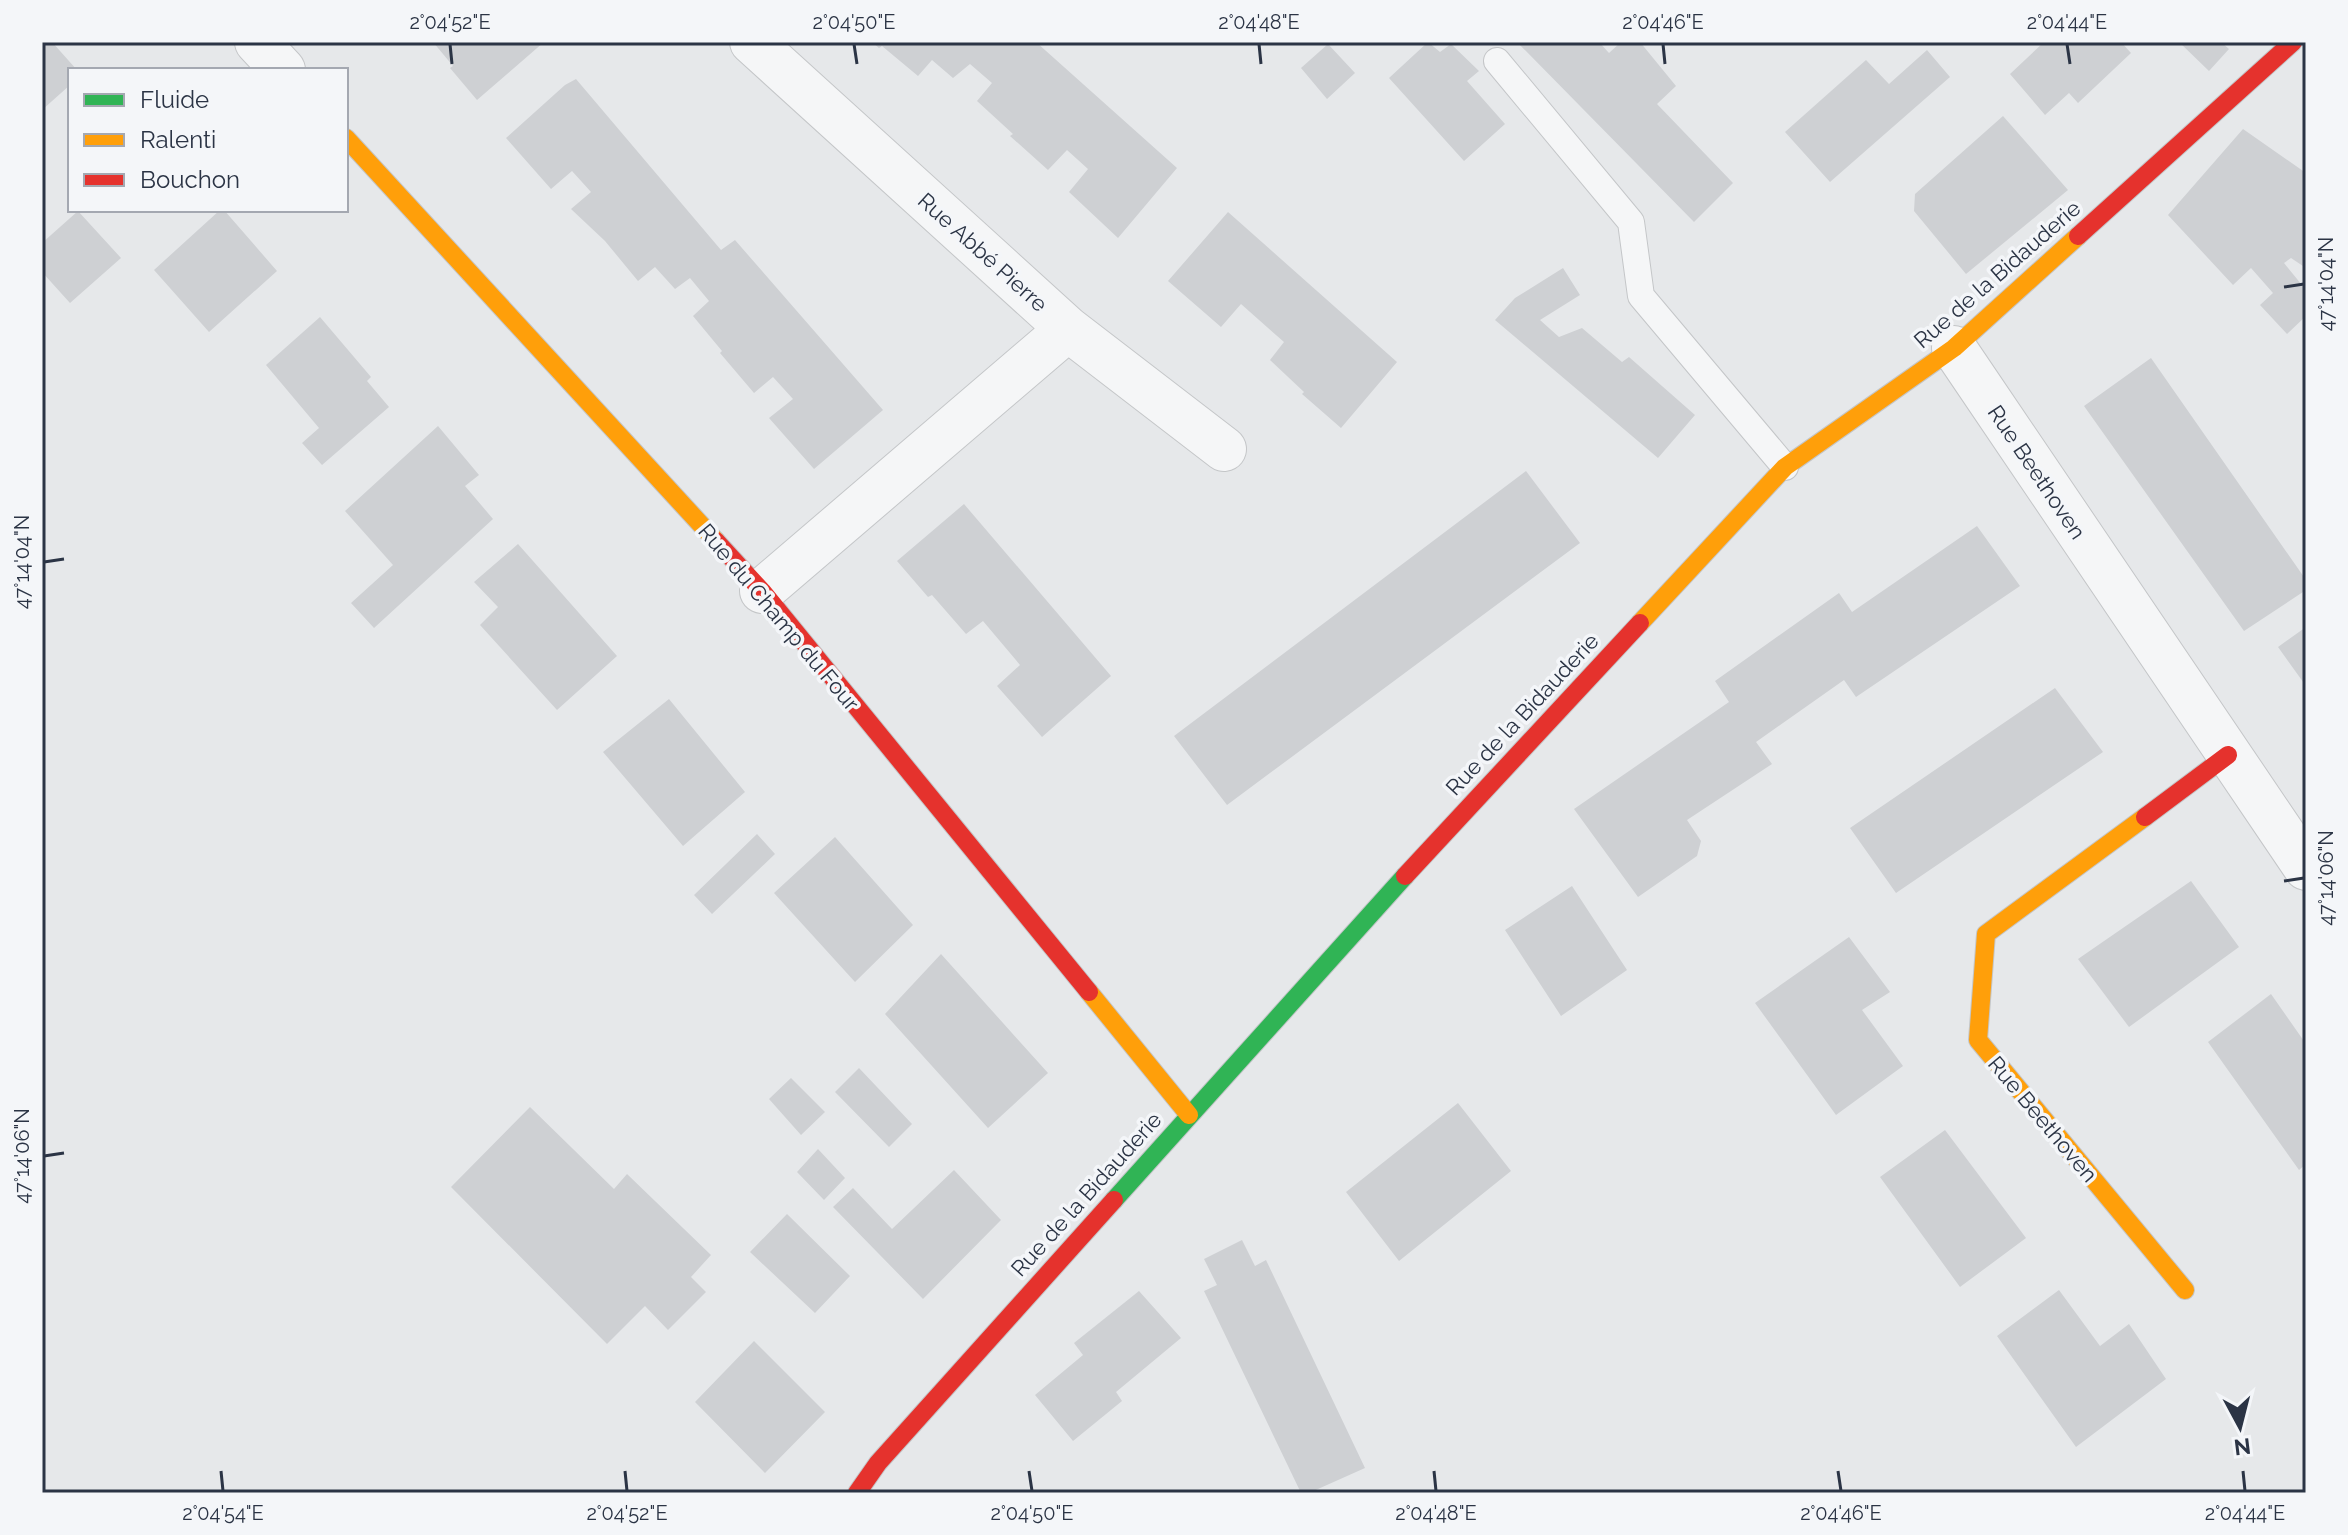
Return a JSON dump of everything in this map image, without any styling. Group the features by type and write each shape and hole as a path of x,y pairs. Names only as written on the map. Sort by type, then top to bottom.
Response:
{"street":[{"path":"257,42 281,68"},
{"name":"Rue Abbé Pierre","path":"752,42 1068,329 1224,449"},
{"name":"Rue de la Bidauderie","path":"857,1493 878,1463 1445,831 1785,467 1954,348 2293,42"},
{"name":"Rue du Champ du Four","path":"348,140 762,591 1189,1115"},
{"path":"762,591 1068,329"},
{"name":"Rue Beethoven","path":"1954,348 2306,868"},
{"name":"Rue Beethoven","path":"2185,1290 1978,1040 1986,934 2228,755"}],"lane":[{"path":"1497,61 1631,222 1641,296 1785,467"}],"building":[{"path":"42,42 52,42 75,68 68,68 68,87 42,110"},
{"path":"433,42 544,42 477,100"},
{"path":"872,42 1036,42 1177,168 1118,238 1069,192 1088,169 1067,150 1048,170 977,101 992,83 970,64 953,78 932,60 918,76 882,46 879,48"},
{"path":"1428,42 1440,52 1451,44 1479,71 1467,81 1505,124 1464,161 1389,78"},
{"path":"1517,42 1599,42 1609,53 1621,42 1640,42 1676,86 1657,104 1733,183 1694,222"},
{"path":"2044,42 2121,42 2131,53 2078,103 2069,93 2045,115 2010,74"},
{"path":"2179,42 2221,42 2229,49 2209,71"},
{"path":"1328,44 1355,73 1327,99 1301,68"},
{"path":"1927,50 1950,77 1830,182 1785,132 1866,60 1889,84"},
{"path":"576,79 721,250 735,240 883,410 814,469 769,418 793,399 773,377 754,393 693,316 709,301 690,278 675,289 655,267 638,281 605,241 571,209 591,192 572,171 551,189 506,138 565,85"},
{"path":"2003,116 2068,190 1966,274 1914,211 1915,194"},
{"path":"2243,129 2306,173 2306,268 2291,258 2284,263 2306,290 2306,316 2287,334 2260,305 2273,293 2251,268 2233,285 2168,215"},
{"path":"79,212 121,258 70,303 42,272 42,243"},
{"path":"218,212 226,212 277,271 209,332 154,270"},
{"path":"1228,212 1397,362 1341,428 1302,394 1304,392 1270,360 1284,342 1241,304 1221,327 1168,281"},
{"path":"1563,268 1580,295 1540,320 1559,337 1582,328 1622,362 1629,357 1695,415 1658,458 1495,320 1515,298"},
{"path":"320,317 371,377 367,381 389,407 322,465 302,443 319,428 266,365"},
{"path":"2151,358 2306,580 2306,590 2244,631 2084,406"},
{"path":"438,426 479,475 465,486 493,519 374,628 351,603 393,565 345,511"},
{"path":"1526,471 1580,543 1227,805 1174,736"},
{"path":"964,504 1111,676 1042,737 997,686 1020,665 983,621 966,634 897,561"},
{"path":"1977,526 2020,586 1856,697 1844,680 1756,742 1772,764 1687,820 1701,841 1697,856 1638,897 1574,809 1729,702 1715,681 1839,593 1852,612"},
{"path":"518,544 617,656 557,710 480,625 498,607 474,582"},
{"path":"2306,627 2306,686 2278,647"},
{"path":"2055,688 2103,752 1896,893 1850,828"},
{"path":"669,699 745,792 683,846 603,752"},
{"path":"757,834 775,854 712,914 694,895"},
{"path":"835,837 913,925 855,982 774,893"},
{"path":"2191,881 2239,947 2129,1027 2078,959"},
{"path":"1572,886 1627,970 1561,1016 1505,930"},
{"path":"1849,937 1890,992 1862,1010 1903,1066 1836,1115 1755,1003"},
{"path":"941,954 1048,1073 988,1128 885,1014"},
{"path":"2271,994 2306,1044 2306,1164 2299,1170 2208,1042"},
{"path":"859,1068 912,1124 889,1147 835,1092"},
{"path":"791,1078 825,1112 801,1135 769,1099"},
{"path":"1458,1103 1511,1171 1399,1261 1346,1192"},
{"path":"530,1107 614,1189 627,1174 711,1255 691,1277 706,1292 668,1330 645,1306 607,1344 451,1187"},
{"path":"1945,1130 2026,1238 1960,1287 1880,1177"},
{"path":"818,1149 845,1178 824,1200 797,1172"},
{"path":"954,1170 1001,1220 923,1299 833,1207 853,1188 892,1229"},
{"path":"787,1214 850,1276 815,1313 750,1252"},
{"path":"1242,1240 1255,1266 1266,1260 1365,1468 1309,1493 1301,1493 1204,1291 1217,1285 1204,1259"},
{"path":"2059,1290 2100,1346 2129,1324 2166,1379 2076,1447 1997,1336"},
{"path":"1139,1291 1181,1338 1116,1392 1122,1401 1073,1441 1035,1395 1083,1355 1074,1343"},
{"path":"754,1341 825,1412 765,1473 695,1402"}],"traffic: fast":[{"path":"1114,1200 1405,876"}],"traffic: slow":[{"path":"348,140 716,541"},
{"path":"1640,623 1785,467 1954,348 2078,236"},
{"path":"2145,817 1986,934 1978,1040 2185,1290"},
{"path":"1089,992 1189,1115"}],"traffic: jam":[{"path":"2078,236 2293,42"},
{"path":"716,541 762,591 1089,992"},
{"path":"1405,876 1640,623"},
{"path":"2145,817 2228,755"},
{"path":"857,1493 878,1463 1114,1200"}]}
